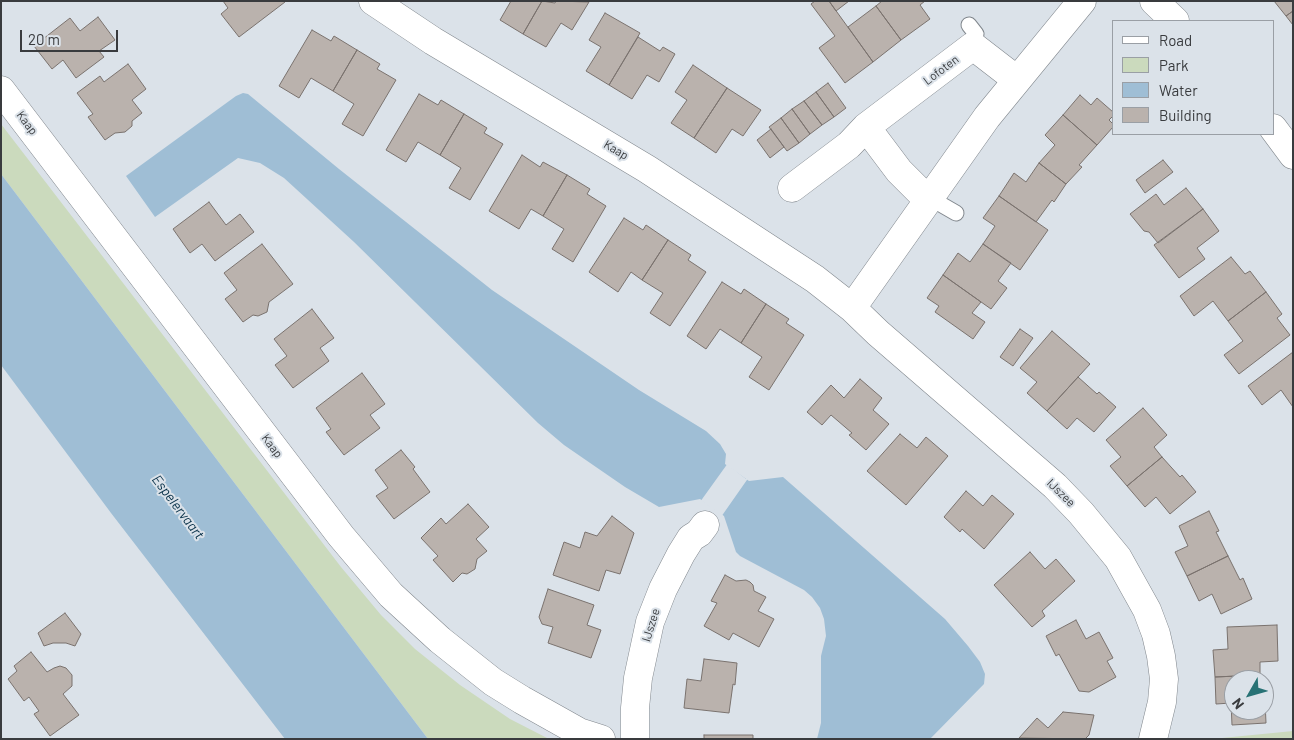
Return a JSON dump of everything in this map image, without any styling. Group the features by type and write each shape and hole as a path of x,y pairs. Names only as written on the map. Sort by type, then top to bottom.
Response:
{"street":[{"name":"Kaap","path":"373,1 433,41 647,169 815,279 852,308"},
{"path":"852,308 987,117 1082,1"},
{"path":"1154,1 1173,20"},
{"name":"Lofoten","path":"792,188 849,145 866,127 971,36 1017,80"},
{"name":"Kaap","path":"1,90 341,536 391,594 440,640 493,682 579,732 601,739"},
{"path":"866,127 899,171 919,191 930,198"},
{"path":"1274,129 1293,155"},
{"name":"IJszee","path":"852,308 1055,486 1082,513 1118,558 1147,610 1156,634 1161,656 1164,678 1162,702 1153,739"},
{"name":"IJszee","path":"635,739 637,685 640,662 650,622 663,589 681,554 691,538 705,526"}],"lane":[{"path":"930,198 956,213"}],"green space":[{"path":"1,124 341,567 381,615 415,649 460,685 510,719 549,739 428,739 1,174"},
{"path":"1293,731 1293,739 1212,739"}],"water":[{"path":"243,93 248,94 492,290 639,390 706,431 720,444 726,454 725,464 749,481 783,477 945,619 980,662 985,674 984,684 930,739 817,739 821,723 821,656 826,636 824,619 820,608 804,590 740,556 736,552 724,516 700,499 659,507 625,487 564,445 538,423 354,242 284,178 260,163 238,158 155,217 126,176 236,96"},
{"name":"Espelervaart","path":"1,174 428,739 285,739 111,513 1,365"}],"pier":[{"path":"728,463 746,479 749,477 721,517 721,515 702,501 700,502"}],"building":[{"path":"223,1 285,2 239,37 221,14 228,8"},
{"path":"511,1 542,1 523,34 500,20"},
{"path":"542,1 555,3 556,1 589,2 572,30 561,23 546,47 523,34"},
{"path":"815,1 829,1 873,62 845,83 819,48 835,36 811,4"},
{"path":"829,1 849,1 836,11"},
{"path":"882,1 925,1 920,5 930,19 901,40 876,6"},
{"path":"1274,1 1293,1 1293,11 1286,16"},
{"path":"876,6 901,40 873,62 848,27"},
{"path":"1293,11 1293,25 1286,16"},
{"path":"605,13 640,33 609,85 586,71 601,47 589,40"},
{"path":"98,17 115,40 99,51 104,57 76,78 63,60 52,69 34,46 70,18 80,31"},
{"path":"312,30 331,41 334,36 357,50 333,91 311,78 299,98 279,86"},
{"path":"638,37 660,51 663,47 675,54 659,82 647,75 632,99 609,85"},
{"path":"357,50 380,64 377,69 396,80 363,136 342,124 354,104 333,91"},
{"path":"128,64 146,89 132,100 142,113 132,121 132,126 125,132 115,133 105,140 88,117 93,114 77,93 100,76 104,82"},
{"path":"693,65 727,88 694,138 671,123 687,100 675,92"},
{"path":"828,83 846,108 834,117 816,92"},
{"path":"727,88 761,110 743,136 732,129 716,153 694,138"},
{"path":"816,92 834,117 822,125 804,101"},
{"path":"419,94 438,105 441,100 464,114 440,155 418,142 406,162 386,150"},
{"path":"1080,95 1091,105 1097,98 1112,111 1112,117 1109,120 1112,123 1112,128 1097,145 1063,115"},
{"path":"804,101 822,125 810,134 792,109"},
{"path":"792,109 810,134 799,143 781,118"},
{"path":"464,114 487,128 484,133 503,144 470,200 449,188 461,168 440,155"},
{"path":"1063,115 1097,145 1079,165 1082,167 1066,184 1039,163 1055,145 1045,135"},
{"path":"781,118 799,143 787,151 769,127"},
{"path":"771,129 784,147 770,158 757,140"},
{"path":"522,155 540,167 543,162 567,175 543,216 531,209 519,229 489,211"},
{"path":"1163,160 1173,172 1145,193 1136,180"},
{"path":"1039,163 1066,184 1054,202 1052,200 1036,222 999,196 1014,173 1026,182"},
{"path":"567,175 590,189 587,194 606,206 573,262 552,249 564,229 543,216"},
{"path":"1186,188 1203,209 1158,243 1149,232 1144,231 1130,214 1156,194 1164,205"},
{"path":"999,196 1048,230 1020,270 983,244 995,226 983,218"},
{"path":"209,202 226,225 240,214 254,232 215,261 202,244 190,253 173,229"},
{"path":"1203,209 1219,231 1197,248 1205,259 1179,278 1154,245"},
{"path":"624,218 643,230 646,225 668,240 642,280 631,272 618,292 589,272"},
{"path":"668,240 691,255 688,260 706,272 670,326 650,313 663,293 642,280"},
{"path":"262,244 293,284 269,302 267,312 258,316 253,315 243,322 225,299 237,290 224,273"},
{"path":"983,244 1011,263 998,281 1007,288 991,309 943,275 958,253 970,262"},
{"path":"1231,257 1245,274 1250,271 1266,292 1228,321 1213,301 1194,316 1180,296"},
{"path":"943,275 981,302 972,313 985,322 973,339 935,312 939,306 927,298"},
{"path":"722,282 741,294 744,289 766,304 741,343 720,329 706,349 687,336"},
{"path":"1266,292 1282,314 1277,318 1290,335 1239,374 1224,355 1243,341 1228,321"},
{"path":"766,304 789,319 786,323 804,335 769,390 749,377 762,357 741,343"},
{"path":"312,309 334,338 320,348 329,361 293,388 275,365 287,356 274,339"},
{"path":"1020,329 1033,338 1013,366 1000,357"},
{"path":"1052,331 1090,364 1047,411 1027,393 1037,382 1020,368"},
{"path":"1293,352 1293,407 1281,390 1262,405 1248,386"},
{"path":"362,373 385,404 370,415 380,428 344,455 326,432 331,429 316,408"},
{"path":"1078,377 1097,394 1099,392 1116,407 1094,432 1077,418 1067,429 1047,411"},
{"path":"860,379 882,398 873,410 889,424 866,450 849,435 852,433 831,415 822,425 807,412 831,385 844,398"},
{"path":"1143,408 1167,435 1154,447 1162,457 1127,486 1110,466 1121,457 1106,440"},
{"path":"900,434 917,448 926,437 948,456 906,505 867,471"},
{"path":"401,450 415,467 413,469 430,492 394,519 376,496 388,488 375,470"},
{"path":"1162,457 1180,477 1182,475 1196,492 1170,514 1156,497 1145,507 1127,486"},
{"path":"966,491 983,506 992,495 1014,514 984,549 962,529 960,532 944,517"},
{"path":"468,504 489,527 476,539 487,551 477,559 475,569 467,574 462,573 453,582 433,560 438,556 421,538 441,518 446,524"},
{"path":"1209,511 1219,531 1216,532 1228,556 1187,576 1175,552 1188,546 1179,526"},
{"path":"612,516 634,533 620,574 606,570 599,591 553,575 564,542 580,548 585,532 597,536"},
{"path":"1030,552 1045,569 1056,559 1075,581 1042,611 1045,616 1032,627 994,585"},
{"path":"1228,556 1240,580 1243,578 1252,599 1221,614 1212,594 1199,601 1187,576"},
{"path":"725,575 736,581 746,580 750,582 753,585 754,591 766,597 758,611 774,619 759,647 733,633 729,640 704,626 717,603 711,601"},
{"path":"548,589 594,605 587,625 601,630 591,658 548,643 553,627 542,624 539,617"},
{"path":"65,613 81,634 75,646 66,643 53,643 44,646 38,633"},
{"path":"1076,620 1086,639 1099,632 1113,658 1107,661 1116,677 1089,692 1079,691 1059,654 1056,656 1046,636"},
{"path":"1277,625 1278,661 1260,662 1260,670 1224,670 1224,677 1215,677 1213,650 1228,649 1227,627"},
{"path":"31,652 47,672 60,666 66,668 72,675 72,686 63,694 79,715 50,736 34,714 39,711 29,697 24,701 8,679 17,671 14,666"},
{"path":"704,659 737,663 735,685 733,684 729,713 684,708 687,679 701,681"},
{"path":"1215,677 1224,677 1224,703 1216,704"},
{"path":"1063,712 1094,715 1089,735 1085,739 1019,738 1037,718 1048,728"},
{"path":"1232,720 1266,720 1266,723 1232,725"},
{"path":"704,735 753,735 753,739 704,739"}]}
